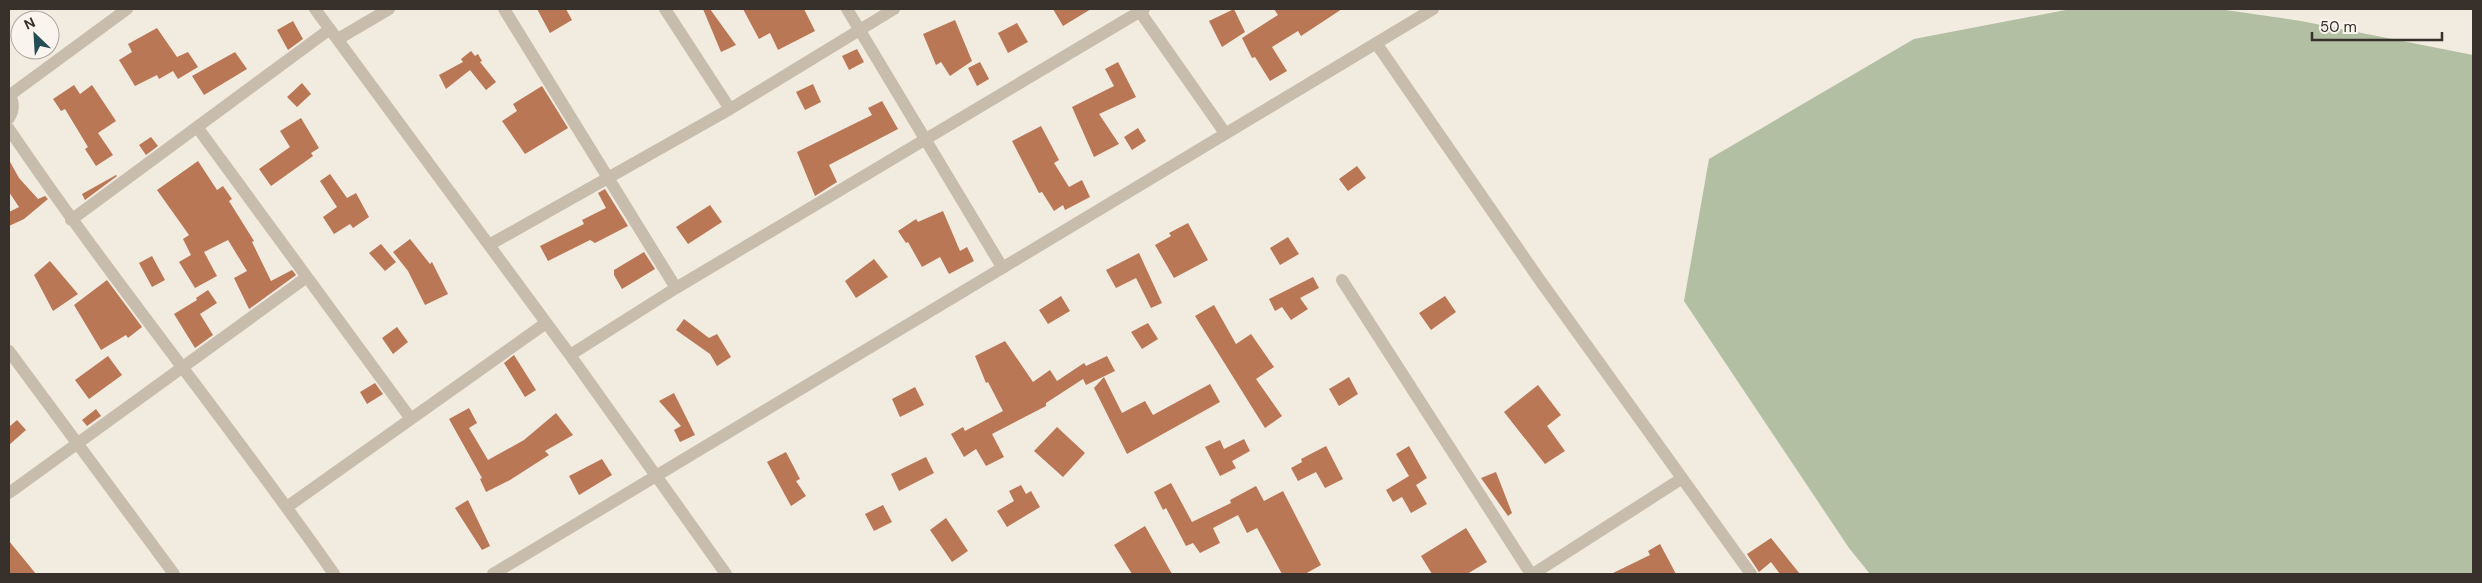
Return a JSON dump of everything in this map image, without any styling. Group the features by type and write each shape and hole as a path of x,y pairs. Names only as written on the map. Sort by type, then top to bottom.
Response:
{"street":[{"path":"9,118 13,110 9,94 127,9"},
{"path":"316,9 570,355 655,477 726,574"},
{"path":"70,220 197,127 334,34 389,9"},
{"path":"504,9 676,288"},
{"path":"665,9 730,109"},
{"path":"847,9 1002,267"},
{"path":"489,245 730,109 894,9"},
{"path":"493,574 1433,9"},
{"path":"570,355 676,288 1141,10 1225,133"},
{"path":"1376,43 1681,479 1752,574"},
{"path":"197,127 411,419"},
{"path":"9,129 70,220 287,506 334,574"},
{"path":"9,493 307,277"},
{"path":"1342,280 1532,574 1681,479"},
{"path":"287,506 546,323"},
{"path":"9,351 171,573"}],"green space":[{"path":"2071,9 2219,9 2301,21 2473,55 2473,574 1870,574 1849,548 1684,301 1709,159 1914,39"}],"building":[{"path":"537,9 566,9 572,20 550,33"},
{"path":"703,9 710,9 736,45 721,52"},
{"path":"743,9 804,9 815,31 778,50 770,33 759,39"},
{"path":"1053,9 1091,9 1063,26"},
{"path":"1234,9 1245,32 1222,47 1209,21"},
{"path":"1274,9 1342,9 1301,36 1298,31 1272,47 1287,71 1270,81 1255,57 1252,58 1242,38 1278,15"},
{"path":"955,20 972,61 950,76 941,62 936,65 923,34"},
{"path":"293,21 303,39 288,50 277,30"},
{"path":"1017,23 1028,42 1008,53 998,33"},
{"path":"157,28 177,57 188,52 198,67 178,79 173,71 159,79 157,75 135,86 119,60 132,52 128,44"},
{"path":"857,49 864,62 849,70 842,56"},
{"path":"471,51 475,56 478,54 482,61 480,62 496,82 486,90 470,70 446,89 439,75 463,62 461,59"},
{"path":"235,52 247,69 204,95 192,76"},
{"path":"980,62 989,79 977,86 968,68"},
{"path":"1118,62 1136,97 1099,114 1119,144 1094,157 1072,107 1114,86 1105,69"},
{"path":"302,83 311,94 297,107 287,97"},
{"path":"813,84 821,102 805,110 796,92"},
{"path":"74,85 80,94 92,85 116,121 98,133 113,155 96,166 85,149 88,147 65,109 61,111 53,99"},
{"path":"542,86 568,128 525,154 502,121 517,111 513,104"},
{"path":"882,101 898,129 829,165 837,182 815,196 797,152 872,115 868,108"},
{"path":"301,118 319,148 311,153 313,156 271,186 259,169 290,147 280,131"},
{"path":"1041,126 1059,160 1054,163 1069,187 1082,180 1090,197 1065,210 1063,205 1054,211 1042,192 1039,193 1012,141"},
{"path":"1138,128 1146,141 1132,150 1124,137"},
{"path":"151,137 158,146 146,155 139,145"},
{"path":"9,160 19,178 38,199 45,196 48,199 24,219 9,226 9,212 19,207 9,192"},
{"path":"198,161 217,190 223,186 232,199 229,201 254,241 252,242 271,281 292,270 296,275 249,309 234,278 247,271 228,240 204,252 217,276 195,288 179,262 191,255 183,239 189,235 157,190"},
{"path":"1357,166 1366,178 1348,191 1339,179"},
{"path":"330,174 347,198 356,193 369,217 353,228 350,224 334,234 323,217 337,207 320,181"},
{"path":"117,176 85,200 82,194"},
{"path":"605,189 628,226 595,243 590,240 548,261 540,246 584,224 582,220 606,208 598,193"},
{"path":"710,205 722,222 688,244 676,227"},
{"path":"943,211 960,251 967,247 974,261 949,274 940,257 922,267 908,242 906,243 898,231 916,219 918,222"},
{"path":"1188,223 1208,260 1174,278 1155,245 1171,236 1169,233"},
{"path":"1288,237 1299,254 1280,265 1270,248"},
{"path":"410,239 430,264 432,262 448,294 425,305 408,271 393,252"},
{"path":"381,244 396,262 385,271 369,253"},
{"path":"644,252 655,269 622,289 614,275 614,270"},
{"path":"1139,253 1162,303 1151,308 1136,278 1116,288 1106,270"},
{"path":"152,256 165,280 152,287 139,263"},
{"path":"874,259 888,277 856,298 845,281"},
{"path":"50,261 78,294 53,311 34,275"},
{"path":"1313,277 1319,288 1300,298 1308,309 1291,320 1282,307 1275,311 1269,299"},
{"path":"107,280 142,327 128,338 126,335 101,350 74,305"},
{"path":"208,290 217,303 200,314 213,335 195,348 174,314 197,300 196,298"},
{"path":"1061,296 1070,311 1048,324 1039,310"},
{"path":"1445,296 1456,312 1431,330 1419,313"},
{"path":"1214,305 1236,344 1251,334 1274,367 1256,379 1282,416 1265,428 1195,316"},
{"path":"684,319 709,338 717,334 731,357 717,366 710,354 676,330"},
{"path":"1148,323 1158,339 1142,349 1131,332"},
{"path":"397,327 408,342 393,354 382,338"},
{"path":"1005,341 1033,382 1050,370 1057,381 1084,363 1086,366 1107,356 1115,371 1086,385 1083,379 1046,403 1046,406 992,434 1004,457 986,466 976,449 964,457 951,434 963,427 965,431 1003,411 988,382 986,383 975,356"},
{"path":"514,355 536,390 525,397 504,363"},
{"path":"108,356 122,375 89,399 75,380"},
{"path":"1104,377 1122,413 1145,401 1153,415 1210,384 1220,402 1127,454 1094,388"},
{"path":"1349,377 1358,394 1339,406 1329,389"},
{"path":"375,383 383,394 367,404 360,392"},
{"path":"1538,385 1561,415 1547,426 1565,451 1545,464 1504,412"},
{"path":"915,387 924,405 900,417 892,399"},
{"path":"674,393 695,435 680,442 674,430 681,426 659,401"},
{"path":"469,408 477,423 469,428 488,460 524,440 556,413 573,435 545,451 549,455 510,480 486,492 480,479 482,478 449,419"},
{"path":"96,409 101,416 87,426 82,420"},
{"path":"17,420 26,430 9,445 9,427"},
{"path":"1057,427 1085,453 1063,477 1034,451"},
{"path":"1244,439 1250,451 1232,461 1236,468 1220,476 1205,447 1220,440 1224,449"},
{"path":"1326,446 1343,479 1325,488 1316,472 1298,481 1291,468 1302,462 1301,459"},
{"path":"1409,446 1427,478 1416,485 1427,504 1411,513 1402,497 1393,502 1386,490 1409,476 1396,454"},
{"path":"786,452 800,479 796,481 806,496 791,506 767,462"},
{"path":"926,457 934,473 899,491 891,474"},
{"path":"602,459 612,475 579,495 569,476"},
{"path":"1496,472 1512,513 1508,516 1481,478"},
{"path":"1171,483 1192,522 1231,503 1230,500 1256,486 1264,501 1283,491 1321,565 1305,574 1282,574 1257,528 1247,533 1238,515 1213,528 1220,543 1200,553 1193,543 1186,546 1166,508 1163,510 1154,492"},
{"path":"1021,485 1026,494 1031,491 1040,507 1007,527 997,511 1014,501 1009,491"},
{"path":"468,500 490,546 482,550 455,508"},
{"path":"883,505 892,522 874,531 865,514"},
{"path":"946,518 968,551 952,562 930,530"},
{"path":"1145,526 1172,574 1132,574 1114,545"},
{"path":"1466,528 1487,562 1467,574 1432,574 1421,556"},
{"path":"1771,538 1800,574 1780,574 1771,562 1759,572 1747,554"},
{"path":"9,541 36,574 9,574"},
{"path":"1660,544 1676,574 1611,574 1650,555 1648,551"}]}
